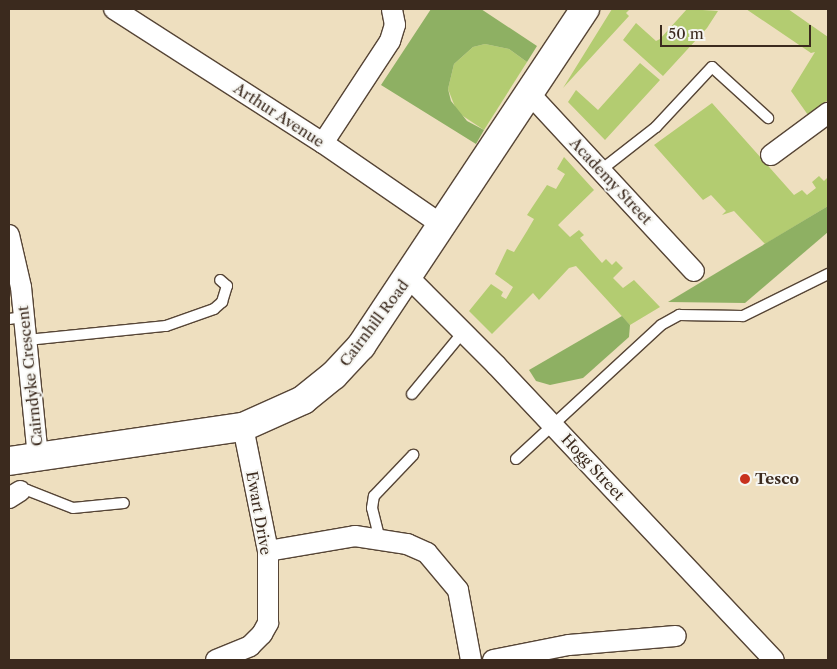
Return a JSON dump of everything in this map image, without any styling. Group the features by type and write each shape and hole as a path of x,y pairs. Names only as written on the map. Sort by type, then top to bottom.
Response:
{"main road":[{"name":"Cairnhill Road","path":"9,461 243,427 303,400 334,375 361,346 409,278 528,92 585,9"}],"street":[{"name":"Arthur Avenue","path":"114,9 323,143 442,225"},
{"path":"323,143 390,41 395,24 392,9"},
{"name":"Academy Street","path":"528,92 694,271"},
{"path":"771,155 828,113"},
{"name":"Cairndyke Crescent","path":"9,235 16,318 27,340 38,458"},
{"name":"Hogg Street","path":"409,278 554,425 774,660"},
{"name":"Ewart Drive","path":"216,660 250,646 262,634 268,623 268,551 243,427"},
{"path":"268,551 355,536 407,544 427,553 446,573 458,590 471,660"},
{"path":"493,660 569,645 676,636"}],"lane":[{"path":"601,170 656,127 712,67 768,118"},
{"path":"516,459 661,325 679,316 744,316 828,274"},
{"path":"27,340 166,326 214,309 222,302 227,286 220,280"},
{"path":"412,394 464,332"},
{"path":"380,540 372,508 374,496 413,455"},
{"path":"14,494 27,490 73,508 124,503"}],"green space":[{"path":"431,9 481,9 537,46 527,62 509,49 485,44 473,47 454,64 448,89 451,101 467,121 484,130 476,144 381,85"},
{"path":"612,9 630,9 626,13 629,16 563,88"},
{"path":"687,9 718,11 707,28 663,76 623,40 636,23 656,41"},
{"path":"746,9 788,9 828,37 828,100 808,115 791,91 815,52 811,53"},
{"path":"485,44 509,49 527,62 484,130 457,112 448,89 454,64 473,47"},
{"path":"640,63 660,80 605,140 568,102 576,90 598,110"},
{"path":"712,103 794,195 802,190 807,195 816,188 812,182 819,176 824,181 828,177 828,206 765,244 734,211 722,215 726,211 711,195 703,200 654,145"},
{"path":"564,157 594,190 558,225 570,237 579,230 584,235 580,238 602,263 606,259 612,265 616,261 623,268 613,278 623,288 634,280 660,307 630,325 576,266 569,268 539,300 533,293 492,334 469,311 491,284 503,292 501,296 506,299 513,287 495,274 507,249 514,252 527,231 534,219 527,215 547,185 556,189 565,174 557,169"},
{"path":"828,206 828,232 745,303 668,302"},
{"path":"622,316 630,325 629,337 583,378 550,385 536,381 529,370"}],"place":[{"name":"Tesco","path":"745,479"}]}
